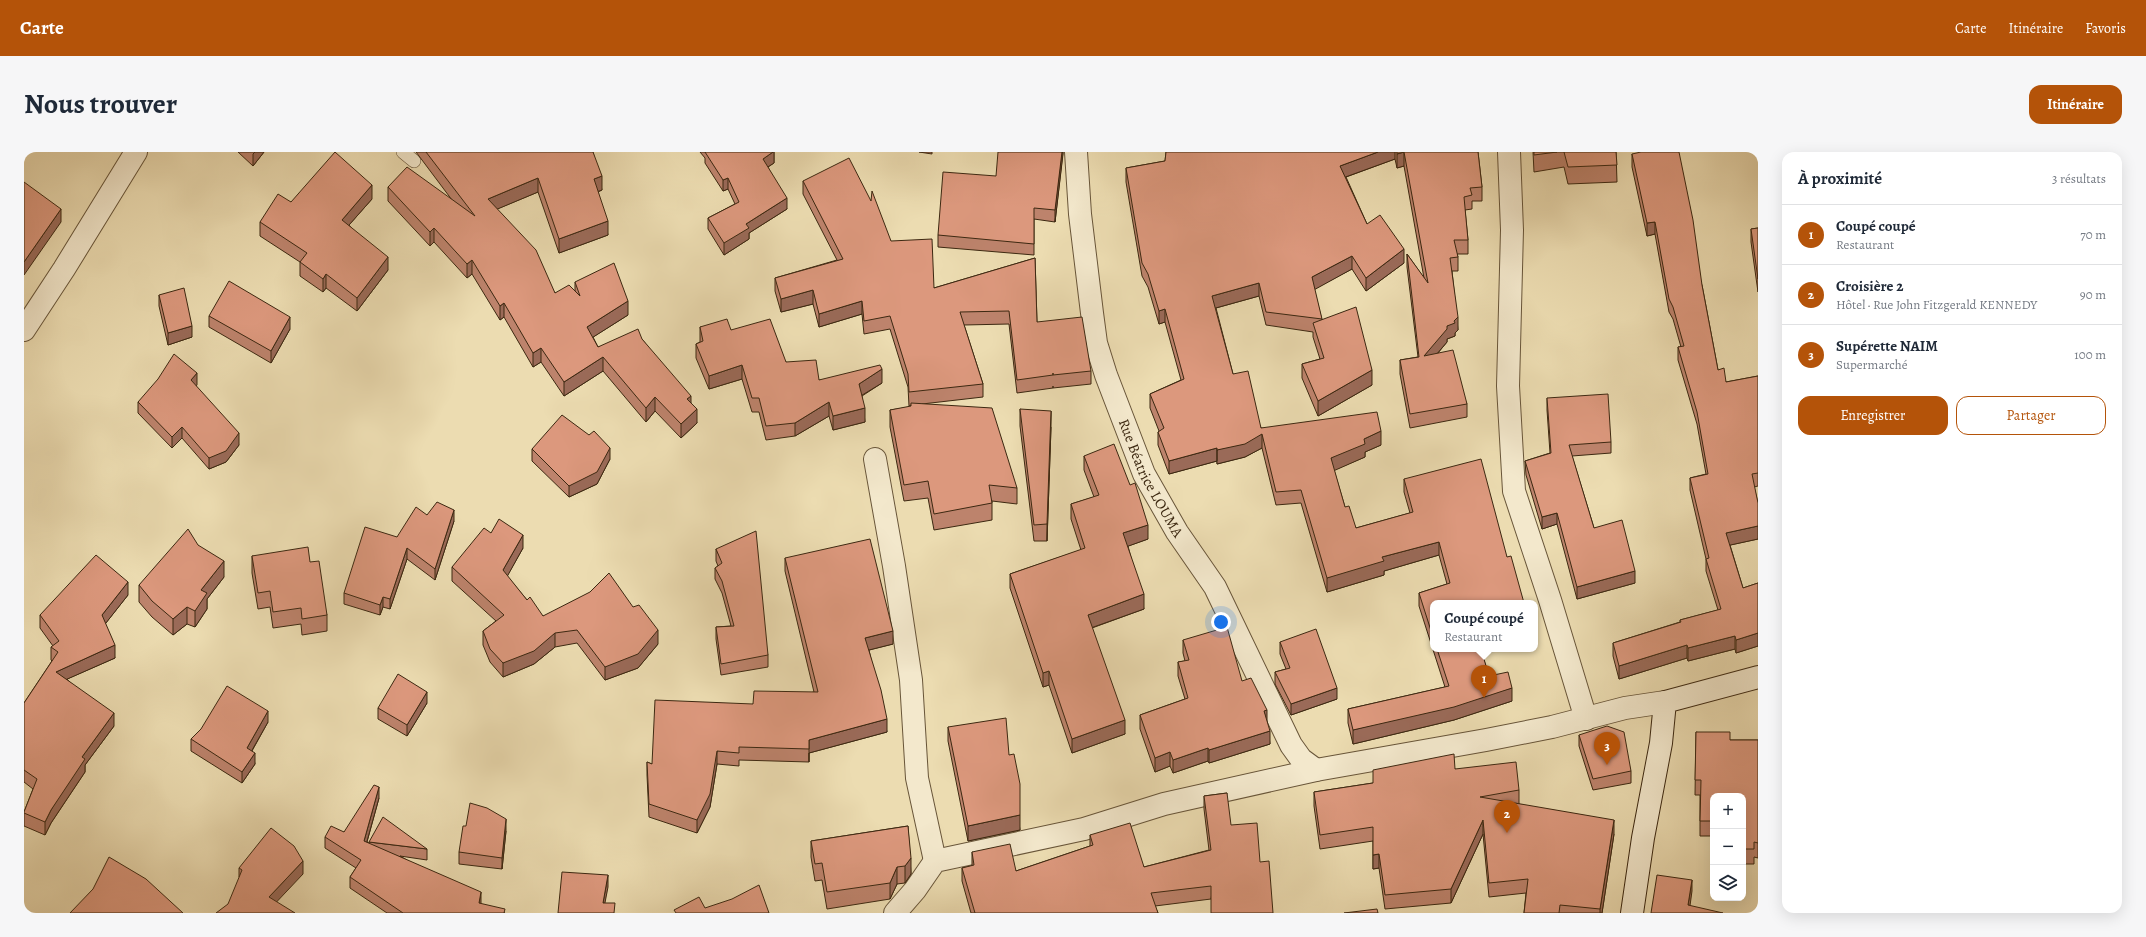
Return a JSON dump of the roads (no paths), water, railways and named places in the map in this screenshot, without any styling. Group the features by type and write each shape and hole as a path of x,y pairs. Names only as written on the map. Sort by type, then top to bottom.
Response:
{"street":[{"path":"24,330 64,269 136,152"},
{"name":"Rue Béatrice LOUMA","path":"1076,152 1080,214 1096,343 1122,418 1144,474 1177,532 1215,587 1291,745 1301,759 1316,770"},
{"path":"1509,152 1512,230 1508,386 1514,491 1550,600 1586,719"},
{"path":"875,459 894,566 911,680 917,778 935,861"},
{"path":"895,913 915,890 935,861 1084,829 1164,804 1316,770 1486,740 1586,719 1626,708 1665,702 1758,677"},
{"path":"1632,913 1642,838 1661,743 1665,702"}],"lane":[{"path":"403,152 414,161"}],"place":[{"name":"Coupé coupé","path":"1484,698"},
{"name":"Supérette NAIM","path":"1607,765"},
{"name":"Croisière 2","path":"1507,833"}]}
